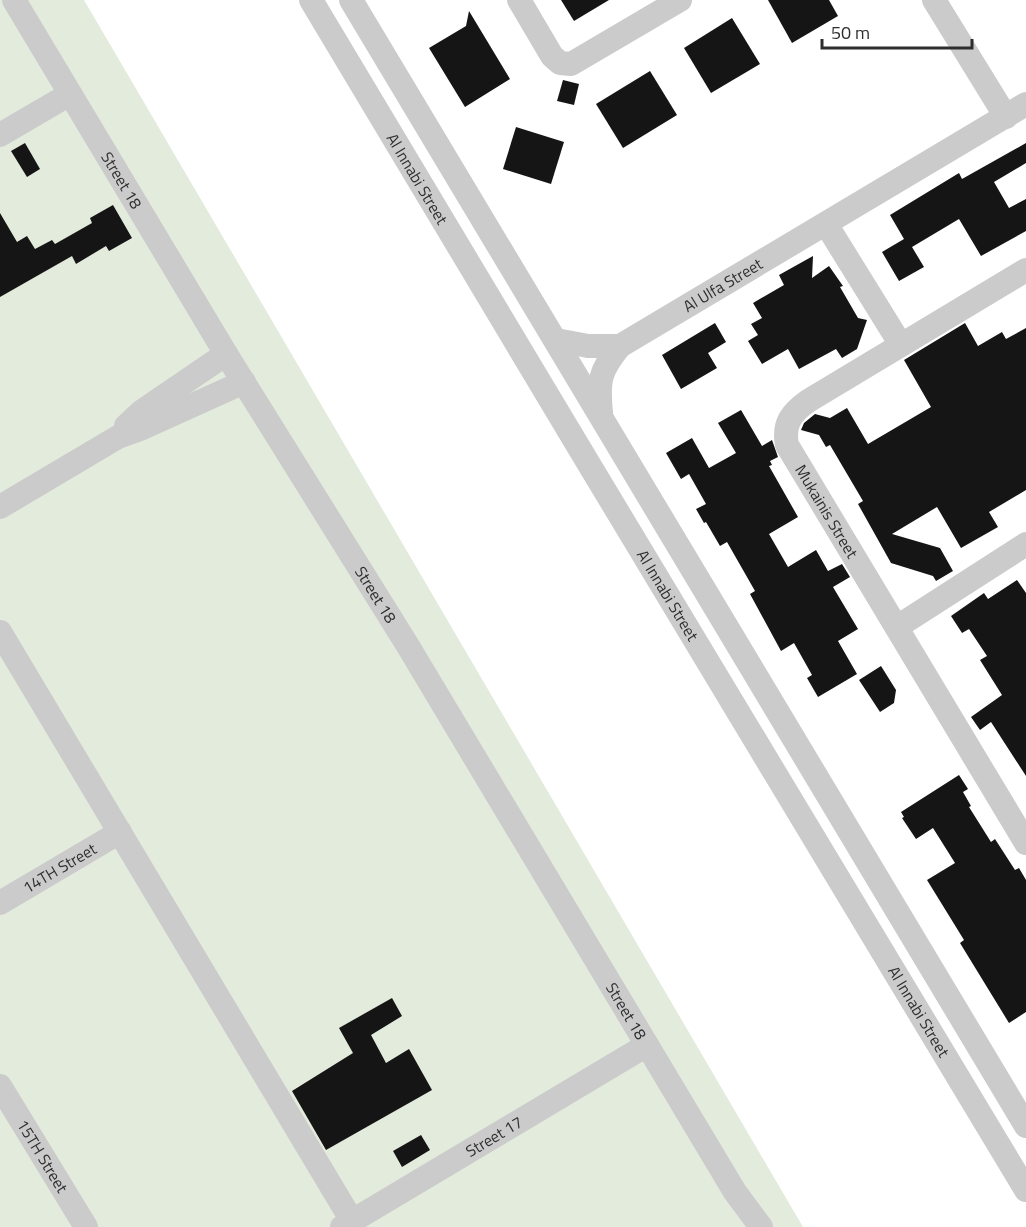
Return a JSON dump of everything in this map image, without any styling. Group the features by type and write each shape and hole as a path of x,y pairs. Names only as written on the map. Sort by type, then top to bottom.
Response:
{"street":[{"name":"Street 18","path":"14,0 226,354 402,636 735,1192 761,1227"},
{"name":"Al Innabi Street","path":"311,0 514,342 790,795 1026,1190"},
{"name":"Al Innabi Street","path":"351,0 1026,1126"},
{"path":"519,0 552,56 560,63 571,64 680,0"},
{"path":"934,0 1016,110"},
{"path":"0,135 70,94"},
{"name":"Al Ulfa Street","path":"602,419 599,392 601,374 604,366 620,346 1016,110"},
{"path":"826,224 902,345"},
{"name":"Mukainis Street","path":"1026,270 796,410 788,419 784,432 787,445 897,627 941,705 1026,843"},
{"path":"556,340 588,346 620,346"},
{"path":"118,437 125,426 141,412 226,354"},
{"path":"0,507 118,437 244,382"},
{"path":"897,627 1026,544"},
{"path":"0,632 120,832 347,1224"},
{"name":"14TH Street","path":"0,903 120,832"},
{"name":"Street 17","path":"347,1224 647,1045"},
{"name":"15TH Street","path":"0,1086 86,1227"},
{"name":"Street 18","path":"735,1192 750,1227"}],"green space":[{"path":"0,0 84,0 803,1227 0,1227"}],"building":[{"path":"561,0 609,0 574,21"},
{"path":"768,0 829,0 838,16 792,43"},
{"path":"469,11 510,79 465,107 429,48 466,26"},
{"path":"732,18 760,64 711,93 684,48"},
{"path":"650,71 677,115 623,148 596,104"},
{"path":"563,80 579,84 574,105 557,101"},
{"path":"516,127 564,142 551,184 503,169"},
{"path":"25,143 40,169 27,177 11,151"},
{"path":"1026,143 1026,163 994,182 1009,208 1026,199 1026,231 981,256 959,219 912,247 924,267 899,281 882,252 904,239 890,215 959,173 962,179"},
{"path":"113,205 132,238 109,251 106,246 76,264 72,256 0,297 0,213 17,242 27,236 35,249 52,240 55,244 92,223 90,218"},
{"path":"813,256 812,278 829,266 843,286 840,287 858,318 867,320 857,349 842,358 836,349 799,369 788,349 762,364 748,341 758,335 751,324 762,318 753,303 784,285 779,275"},
{"path":"715,323 726,342 708,353 717,368 681,389 662,355"},
{"path":"965,323 978,346 1002,332 1006,339 1026,328 1026,490 989,512 998,527 961,548 937,507 892,534 940,548 953,571 936,581 933,576 891,563 858,504 863,501 830,445 826,447 819,435 801,430 804,423 815,414 830,418 847,408 868,444 931,407 904,360"},
{"path":"741,410 762,446 772,440 778,457 770,461 772,465 769,466 798,517 769,534 788,567 816,550 828,571 842,564 850,577 833,587 858,629 838,641 857,674 818,697 807,678 812,675 794,643 781,651 750,594 755,591 727,542 720,546 706,522 704,523 696,509 706,504 689,474 681,479 666,453 692,438 709,468 736,453 718,423"},
{"path":"1017,580 1026,593 1026,776 991,722 980,730 971,717 1002,695 980,660 987,656 969,629 962,633 951,616 984,593 988,599"},
{"path":"881,666 896,690 894,703 880,712 859,680"},
{"path":"959,775 968,789 963,792 971,806 969,807 991,842 995,839 1015,870 1019,868 1026,880 1026,1012 1009,1023 960,943 964,940 927,880 955,863 933,828 916,839 902,818 904,817 901,812"},
{"path":"392,998 402,1016 371,1035 386,1063 409,1049 432,1090 326,1150 292,1091 353,1053 339,1028"},
{"path":"421,1135 430,1150 402,1167 393,1151"}]}
